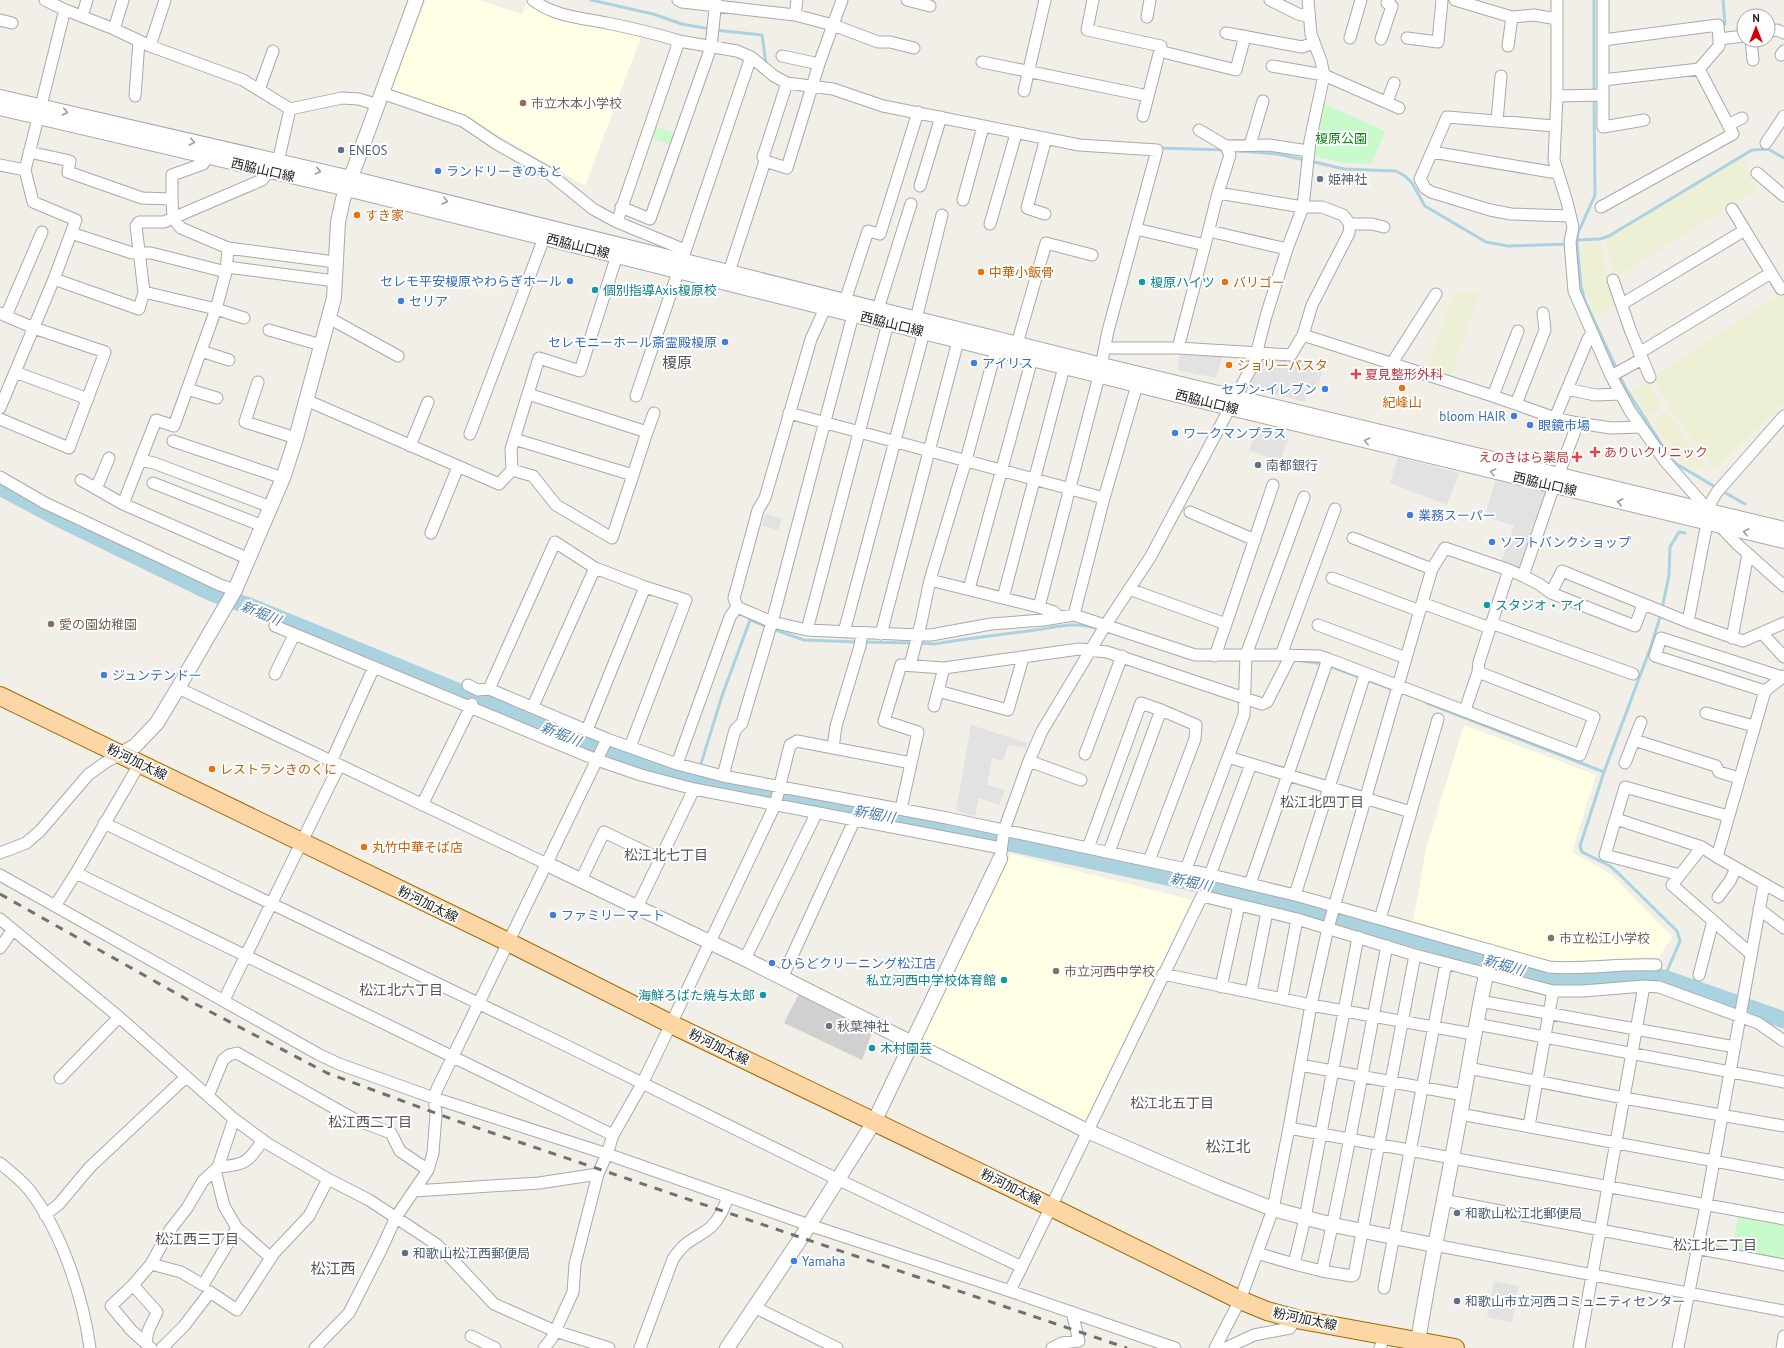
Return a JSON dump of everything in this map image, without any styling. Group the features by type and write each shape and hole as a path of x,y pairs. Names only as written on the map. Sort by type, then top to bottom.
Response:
{"main road":[{"name":"粉河加太線","path":"0,696 508,942 671,1024 1052,1207 1240,1300 1267,1311 1382,1342 1455,1348"}],"street":[{"path":"45,0 150,46 243,80 290,109 342,98 380,99 463,121 497,144 550,174 593,209 681,261"},
{"path":"114,29 123,0"},
{"path":"150,46 165,0"},
{"path":"0,853 26,843 40,831 88,775 106,762 135,746 157,723 234,591 283,478 296,438 334,298 338,222 349,183 416,0"},
{"path":"533,0 539,5 556,12 652,32 679,41 737,51 751,57 774,76 787,83 813,84 882,106 918,112 1016,134 1046,138 1079,146 1157,150 1039,607"},
{"path":"678,0 682,2 755,5 833,25 878,42 890,42 914,48"},
{"path":"795,15 798,0"},
{"path":"765,161 787,168 818,64 842,0"},
{"path":"907,0 930,6"},
{"path":"1024,92 1045,0"},
{"path":"1093,0 1087,30 1161,46 1143,116"},
{"path":"1147,17 1150,0"},
{"path":"1270,0 1298,14 1308,16"},
{"path":"727,1348 809,1225 874,1122 1001,854 1004,830 1029,761 1042,731 1105,626 1151,556 1259,353 1258,347 1266,316 1287,250 1303,207 1307,158 1324,75 1321,61 1314,43 1308,16 1308,0"},
{"path":"1350,38 1361,0"},
{"path":"1381,39 1392,6 1387,3 1389,0"},
{"path":"1407,38 1438,42 1442,0"},
{"path":"1455,0 1512,17 1534,15 1557,19"},
{"path":"1557,0 1557,96 1554,160 1567,202 1572,227 1571,244 1574,291 1620,394 1638,423 1665,461 1712,520 1784,586"},
{"path":"1603,0 1603,127 1644,120"},
{"path":"621,207 650,219 711,47 716,3"},
{"path":"1508,46 1512,17"},
{"path":"0,408 54,279 76,220 33,202 24,170 62,18"},
{"path":"0,20 12,23"},
{"path":"1603,40 1718,25 1719,39 1719,46 1699,69 1603,80"},
{"path":"1226,32 1302,47 1314,43"},
{"path":"1166,52 1236,70 1245,36"},
{"path":"1719,39 1736,37"},
{"path":"135,96 139,41"},
{"path":"617,222 679,41"},
{"path":"1752,48 1752,60"},
{"path":"259,90 273,51"},
{"path":"782,56 818,64"},
{"path":"636,396 751,57"},
{"path":"982,62 1148,96"},
{"path":"1272,66 1324,75 1399,108"},
{"path":"1601,207 1733,134 1699,69"},
{"path":"1497,121 1501,76"},
{"path":"729,272 765,161 763,157 787,83"},
{"path":"1387,102 1394,83"},
{"path":"1557,96 1603,95"},
{"name":"西脇山口線","path":"0,97 39,112"},
{"path":"1250,145 1263,101"},
{"name":"西脇山口線","path":"0,108 39,112 349,183 619,250"},
{"path":"54,279 139,309 144,292 136,226 139,222 164,222 262,180 273,166 290,109"},
{"path":"844,301 868,231 880,234 918,112"},
{"path":"1766,143 1784,116"},
{"path":"920,186 941,117"},
{"path":"1555,126 1447,117 1420,179 1425,188 1431,192 1490,210 1511,214 1570,216"},
{"path":"1728,125 1742,118"},
{"path":"963,200 983,127"},
{"path":"1178,348 1218,193 1230,155 1227,148 1199,130"},
{"path":"990,224 1016,134"},
{"path":"1045,214 1027,208 1046,138"},
{"path":"1227,148 1250,145 1269,145 1307,158"},
{"path":"29,152 70,161 68,172 142,198 172,199"},
{"path":"209,152 203,164 172,175 173,218 181,228 228,248 335,262"},
{"path":"1432,152 1557,173"},
{"path":"0,164 24,170"},
{"path":"1757,173 1784,196"},
{"name":"西脇山口線","path":"349,183 544,238 681,261 729,272 828,303 853,315 958,341 998,345 1017,344 1100,371 1137,385 1233,403"},
{"path":"1105,348 1178,348 1291,355 1303,335 1312,305 1349,233 1350,224 1343,215 1322,207 1303,207 1218,193"},
{"path":"878,309 911,204"},
{"path":"1732,209 1781,290"},
{"path":"916,318 942,215"},
{"path":"1350,224 1372,224 1384,227"},
{"path":"1136,229 1205,245"},
{"path":"1622,304 1745,230"},
{"path":"1209,231 1287,250"},
{"path":"0,419 69,448 105,352 34,328 3,315 42,232"},
{"path":"71,233 132,254 150,254 227,269 335,281"},
{"path":"470,434 544,238"},
{"path":"1017,344 1046,243 1092,255"},
{"path":"123,504 156,420 174,426 216,309 227,269 228,248"},
{"path":"306,400 499,484 512,470 511,448 539,358 580,371 619,250"},
{"name":"西脇山口線","path":"681,261 828,303 844,301 916,318 998,345 1032,359 1064,367 1100,371 1556,480 1712,520 1784,541"},
{"path":"1611,376 1771,273"},
{"path":"1613,280 1641,356 1650,376"},
{"path":"144,292 216,309 244,318"},
{"path":"1394,360 1436,294"},
{"path":"828,303 811,339 764,498 758,510 734,598 737,607 772,622 807,630 918,635 931,635 991,624 1043,620 1074,615 1195,655 1320,656 1580,755 1594,717 1478,672"},
{"path":"1517,401 1545,330 1543,313"},
{"path":"723,776 735,730 742,723 772,622 853,315"},
{"path":"329,318 398,356"},
{"path":"807,630 888,323"},
{"path":"269,330 321,345"},
{"path":"1494,393 1518,331"},
{"path":"844,632 924,332"},
{"path":"1556,415 1588,339 1592,334"},
{"path":"1303,335 1394,360 1578,423 1611,428 1638,423"},
{"path":"881,634 958,341"},
{"path":"910,665 930,580 966,460 998,345"},
{"path":"201,351 229,360"},
{"path":"969,589 1032,359"},
{"path":"1003,598 1064,367"},
{"path":"15,372 88,399"},
{"path":"258,382 245,422 296,438"},
{"path":"1074,615 1104,498 1137,385"},
{"path":"187,389 217,398"},
{"path":"1567,389 1595,395 1620,394"},
{"path":"528,394 647,432"},
{"path":"410,446 428,402"},
{"path":"512,470 533,476 556,505 612,538 654,412"},
{"path":"789,413 1104,498"},
{"path":"1688,622 1712,520 1711,502 1719,490 1784,416"},
{"path":"1523,576 1556,480 1578,423"},
{"path":"514,439 633,475"},
{"path":"174,441 283,478"},
{"path":"96,489 109,458"},
{"path":"140,460 154,462 271,507"},
{"path":"431,533 458,467"},
{"path":"0,477 52,506 234,591"},
{"path":"81,480 123,504 249,559"},
{"path":"153,484 263,526"},
{"path":"1215,656 1273,485"},
{"path":"1186,869 1244,715 1246,655 1304,497"},
{"path":"901,809 918,732 884,721 901,665 944,668 1079,649 1091,649 1122,656 1262,704 1267,702 1286,655 1335,509"},
{"path":"1190,512 1255,540"},
{"name":"西脇山口線","path":"1712,520 1784,529"},
{"path":"1353,538 1432,569"},
{"path":"630,747 686,600 595,568 555,542 478,689 533,706 587,730 606,741 630,747 676,764 723,776 1004,830 1250,884 1335,905 1549,967 1570,969 1641,964 1656,965"},
{"path":"1215,1348 1240,1300 1273,1209 1311,1005 1328,928 1432,569 1445,548 1509,570 1539,584 1551,593 1635,626 1643,605"},
{"path":"1732,638 1748,554"},
{"path":"533,706 595,568"},
{"path":"1465,710 1509,570"},
{"path":"1551,593 1562,571 1643,605 1743,641 1784,623"},
{"path":"1332,578 1421,607 1491,625 1634,674"},
{"path":"930,580 1039,607 1054,612 1060,617"},
{"path":"587,730 646,587"},
{"path":"1129,588 1226,624"},
{"path":"676,764 730,617 737,607"},
{"path":"1318,625 1406,658"},
{"path":"275,626 374,668 471,705 641,775 694,790 854,821 1001,854"},
{"path":"833,748 836,726 860,646 862,633"},
{"path":"1762,633 1784,657"},
{"path":"275,674 294,635"},
{"path":"1765,691 1655,656 1661,638 1783,677"},
{"path":"1085,754 1122,656"},
{"path":"938,691 1008,710 1023,658"},
{"path":"1250,884 1328,659"},
{"path":"224,1000 302,843 374,668"},
{"path":"934,706 944,668"},
{"path":"1295,895 1365,674"},
{"path":"1717,857 1765,691 1783,677"},
{"path":"178,688 745,959 911,1044 1087,1131 1217,1187 1273,1209 1333,1225 1784,1311"},
{"path":"1088,848 1141,703 1196,725 1195,739 1149,861"},
{"path":"422,805 471,705"},
{"path":"1109,852 1161,710"},
{"path":"1706,713 1754,726"},
{"path":"1380,919 1438,719"},
{"path":"1625,763 1641,722"},
{"path":"1634,740 1716,766 1719,772 1739,778"},
{"path":"315,1348 349,1313 396,1217 428,1170 433,1153 436,1114 434,1098 437,1089 606,741"},
{"path":"544,1348 552,1338 573,1292 575,1264 598,1174 607,1154 613,1135 642,1084 775,805 790,745 797,741 911,763"},
{"path":"1228,757 1411,812"},
{"path":"1029,761 1081,780"},
{"path":"55,906 140,763"},
{"path":"1210,875 1251,764"},
{"path":"1680,875 1605,855 1625,786 1728,816"},
{"path":"637,907 694,790"},
{"path":"745,959 816,814"},
{"path":"1616,819 1702,847 1784,895"},
{"path":"782,978 854,821"},
{"path":"104,822 565,1045 837,1179 1022,1267"},
{"path":"581,880 604,832 660,859"},
{"path":"1702,847 1672,885 1751,954"},
{"path":"1718,897 1730,881 1736,868"},
{"path":"76,873 613,1135"},
{"path":"0,875 318,1054 339,1064 434,1098 607,1154 809,1225 1010,1291 1175,1348"},
{"path":"1678,1348 1706,1205 1764,884"},
{"path":"1010,1291 1202,896 1297,919 1486,975 1553,991 1584,991 1644,986 1659,987 1741,1014 1758,1023 1784,1041"},
{"path":"1221,986 1239,905"},
{"path":"1759,909 1784,928"},
{"path":"1251,992 1267,912"},
{"path":"0,919 119,1017 234,1119 263,1140 396,1217 450,1256 494,1304 593,1346 609,1348"},
{"path":"1282,998 1297,919"},
{"path":"1699,975 1713,921"},
{"path":"0,948 12,930"},
{"path":"1294,1264 1305,1218 1358,938"},
{"path":"1322,1271 1351,1140 1361,1076 1387,946"},
{"path":"1417,1345 1434,1245 1460,1114 1474,1029 1491,950"},
{"path":"1257,1253 1322,1271 1352,1276 1354,1275 1364,1231 1415,955"},
{"path":"1384,1288 1395,1237 1446,963"},
{"path":"1163,974 1311,1005 1434,1028 1474,1029 1545,1038 1784,1082"},
{"path":"1579,1348 1644,986"},
{"path":"1529,1126 1553,991"},
{"path":"1480,1001 1637,1028 1735,1047"},
{"path":"60,1078 119,1017"},
{"path":"208,1096 223,1060 229,1055 237,1053 354,1119 391,1133 400,1152 428,1170"},
{"path":"1300,1065 1463,1095"},
{"path":"1468,1068 1722,1116 1784,1126"},
{"path":"45,1215 59,1204 90,1166 186,1077"},
{"path":"1460,1114 1784,1174"},
{"path":"234,1119 217,1169 224,1206 237,1228 271,1258"},
{"path":"1289,1128 1608,1188 1784,1219"},
{"path":"148,1346 131,1330 111,1306 133,1285 151,1264 170,1230 187,1208 203,1181 217,1169 236,1166 249,1160 263,1140"},
{"path":"0,1163 21,1181 33,1194 56,1234 86,1321 90,1348"},
{"path":"414,1191 539,1183 598,1174"},
{"path":"162,1348 184,1326 210,1292 237,1310 271,1258 308,1216 328,1179"},
{"path":"640,1348 672,1259 680,1248 710,1227 719,1218 728,1197"},
{"path":"1443,1200 1784,1265"},
{"path":"151,1264 181,1272 203,1285 237,1228"},
{"path":"133,1285 158,1312 148,1331 148,1346"},
{"path":"754,1307 837,1348"},
{"path":"1052,1348 1062,1343 1080,1344 1072,1312"},
{"path":"1226,1348 1254,1335 1290,1328 1296,1319"},
{"path":"471,1336 495,1348"},
{"path":"1782,1348 1784,1336"}],"shaded area":[{"name":"市立木本小学校","path":"426,0 478,0 522,14 528,0 642,34 585,186 468,117 392,89"},
{"path":"1743,157 1757,190 1616,277 1615,273 1613,274 1606,240"},
{"path":"1598,242 1602,245 1607,272 1617,305 1595,316 1584,289 1580,251 1583,250 1582,243"},
{"path":"1784,291 1784,402 1715,470 1669,408 1653,377"},
{"path":"1455,292 1479,295 1451,375 1462,378 1460,379 1426,368"},
{"path":"1181,348 1224,352 1216,378 1177,370"},
{"path":"1261,357 1324,364 1317,391 1308,389 1305,402 1246,387"},
{"path":"1649,381 1662,407 1648,417 1632,391"},
{"path":"1665,412 1670,415 1705,464 1697,471 1680,461 1675,456 1652,421"},
{"path":"1258,426 1289,436 1280,462 1249,450"},
{"path":"1398,457 1459,473 1447,505 1390,483"},
{"path":"1497,475 1550,488 1523,571 1501,562 1514,526 1485,516"},
{"path":"765,514 782,518 778,530 762,526"},
{"path":"971,725 1027,743 1026,748 1008,745 1003,761 992,758 987,785 1005,790 999,805 979,798 975,816 956,811"},
{"path":"1464,725 1596,775 1572,852 1611,874 1672,937 1659,957 1549,962 1413,922 1426,849"},
{"name":"市立河西中学校","path":"1011,854 1192,900 1084,1124 920,1041"},
{"name":"秋葉神社","path":"800,992 873,1030 862,1060 784,1023"},
{"path":"1494,1281 1519,1286 1512,1322 1487,1317"}],"green space":[{"name":"榎原公園","path":"1324,104 1385,131 1372,164 1344,163 1316,157 1313,152"},
{"path":"654,126 677,134 672,146 649,137"},
{"path":"1738,1216 1784,1224 1784,1260 1732,1250"}],"waterway":[{"path":"591,0 653,14 682,24 710,29"},
{"path":"1594,0 1594,92"},
{"path":"1722,27 1725,24 1723,0"},
{"path":"715,30 762,35 766,64"},
{"path":"1594,98 1595,195 1578,233 1577,244 1581,286 1585,301 1625,387 1669,456 1675,463 1717,488"},
{"path":"1159,148 1225,150"},
{"path":"1578,240 1600,239 1609,236 1752,150 1768,149 1784,158"},
{"path":"1239,151 1277,154 1305,160"},
{"path":"1310,161 1344,169 1396,171 1405,176 1412,183 1425,206 1486,242 1508,246 1568,244"},
{"name":"新堀川","path":"0,487 56,517 212,593 249,606 628,761 697,780 899,819 1301,906 1546,977 1575,979 1649,976 1664,978 1784,1020"},
{"path":"1722,491 1745,504"},
{"path":"1662,609 1669,575 1670,547 1679,532 1685,533"},
{"path":"1604,772 1650,649 1661,614"},
{"path":"700,767 722,696 750,620 768,627"},
{"path":"919,643 934,644 1070,625 1097,628"},
{"path":"773,629 804,640 858,642"},
{"path":"863,642 914,643"},
{"path":"1302,661 1324,664 1394,690"},
{"path":"1427,703 1604,772 1580,846 1582,852 1610,866 1618,873 1677,931 1680,941 1664,978"},
{"name":"新堀川","path":"697,780 698,772"}],"railway":[{"path":"0,894 188,1000 327,1073 457,1121 1127,1348"}],"place":[{"name":"市立木本小学校","path":"523,103"},
{"name":"ENEOS","path":"341,150"},
{"name":"ランドリーきのもと","path":"438,171"},
{"name":"姫神社","path":"1320,179"},
{"name":"すき家","path":"357,215"},
{"name":"中華小飯骨","path":"981,272"},
{"name":"セレモ平安榎原やわらぎホール","path":"570,281"},
{"name":"榎原ハイツ","path":"1142,282"},
{"name":"バリゴー","path":"1225,282"},
{"name":"個別指導Axis榎原校","path":"595,290"},
{"name":"セリア","path":"401,301"},
{"name":"セレモニーホール斎霊殿榎原","path":"725,342"},
{"name":"アイリス","path":"974,363"},
{"name":"ジョリーパスタ","path":"1229,365"},
{"name":"夏見整形外科","path":"1356,374"},
{"name":"紀峰山","path":"1402,388"},
{"name":"セブン-イレブン","path":"1325,389"},
{"name":"bloom HAIR","path":"1514,416"},
{"name":"眼鏡市場","path":"1530,425"},
{"name":"ワークマンプラス","path":"1175,433"},
{"name":"ありいクリニック","path":"1595,452"},
{"name":"えのきはら薬局","path":"1577,457"},
{"name":"南都銀行","path":"1258,465"},
{"name":"業務スーパー","path":"1410,515"},
{"name":"ソフトバンクショップ","path":"1492,542"},
{"name":"スタジオ・アイ","path":"1487,605"},
{"name":"愛の園幼稚園","path":"51,624"},
{"name":"ジュンテンドー","path":"104,675"},
{"name":"レストランきのくに","path":"212,769"},
{"name":"丸竹中華そば店","path":"364,847"},
{"name":"ファミリーマート","path":"553,915"},
{"name":"市立松江小学校","path":"1551,938"},
{"name":"ひらどクリーニング松江店","path":"772,963"},
{"name":"市立河西中学校","path":"1056,971"},
{"name":"私立河西中学校体育館","path":"1004,980"},
{"name":"海鮮ろばた焼与太郎","path":"763,995"},
{"name":"秋葉神社","path":"829,1026"},
{"name":"木村園芸","path":"872,1048"},
{"name":"和歌山松江北郵便局","path":"1457,1213"},
{"name":"和歌山松江西郵便局","path":"405,1253"},
{"name":"Yamaha","path":"794,1261"},
{"name":"和歌山市立河西コミュニティセンター","path":"1457,1301"}],"district":[{"name":"榎原","path":"677,362"},
{"name":"松江北四丁目","path":"1322,802"},
{"name":"松江北七丁目","path":"666,855"},
{"name":"松江北六丁目","path":"401,990"},
{"name":"松江北五丁目","path":"1172,1103"},
{"name":"松江西二丁目","path":"370,1122"},
{"name":"松江北","path":"1228,1146"},
{"name":"松江西三丁目","path":"197,1239"},
{"name":"松江北二丁目","path":"1715,1245"},
{"name":"松江西","path":"333,1268"}]}
